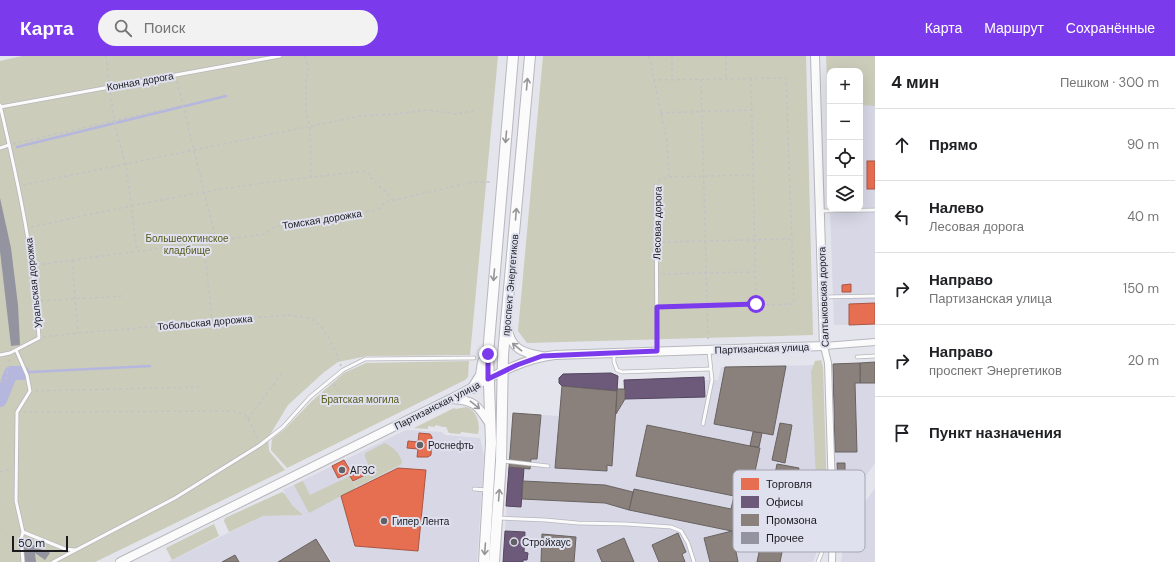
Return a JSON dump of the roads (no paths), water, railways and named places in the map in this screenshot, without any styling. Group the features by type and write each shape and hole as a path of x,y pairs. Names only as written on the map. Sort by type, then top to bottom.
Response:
{"main road":[{"name":"проспект Энергетиков","path":"484,562 489,490 491,426 488,354 513,56"},
{"name":"проспект Энергетиков","path":"494,562 501,461 503,355 530,56"},
{"path":"473,388 482,370 485,335 490,327"}],"street":[{"name":"Салтыковская дорога","path":"815,56 822,297 824,346 828,363 831,470"},
{"path":"507,322 511,341 516,348 531,354 542,356"},
{"name":"Партизанская улица","path":"120,562 473,388 503,371 542,356 824,346 875,342"},
{"path":"450,399 468,400 473,403 479,408 491,426"},
{"name":"Салтыковская дорога","path":"832,552 832,562"}],"lane":[{"name":"Конная дорога","path":"0,106 280,56"},
{"name":"Уральская дорожка","path":"0,106 8,145 19,186 27,228 37,301 39,338 10,354 0,355"},
{"path":"0,148 8,145"},
{"name":"Лесовая дорога","path":"656,186 657,351"},
{"path":"820,211 875,210"},
{"path":"822,297 875,296"},
{"path":"16,350 27,375 30,392 17,412 16,501 24,532 21,539 23,562"},
{"path":"703,424 712,380 709,350"},
{"path":"614,353 614,362 617,370 622,372 710,369"},
{"path":"857,357 875,356"},
{"path":"53,562 175,498 260,446 283,427 310,397 343,370 365,359 474,358"},
{"path":"501,461 548,466"},
{"path":"474,489 489,490"},
{"path":"498,518 672,527 681,531 688,543 694,562"},
{"path":"24,532 65,549 75,550"},
{"path":"818,562 822,552"}],"waterway":[{"path":"17,147 226,96"},
{"path":"30,372 150,366"},
{"path":"0,400 11,373 23,373"}],"place":[{"name":"Роснефть","path":"420,445"},
{"name":"АГЗС","path":"342,470"},
{"name":"Гипер Лента","path":"384,521"},
{"name":"Стройхаус","path":"514,542"}],"park label":[{"name":"Большеохтинское кладбище","path":"187,244"},
{"name":"Братская могила","path":"360,399"}]}
